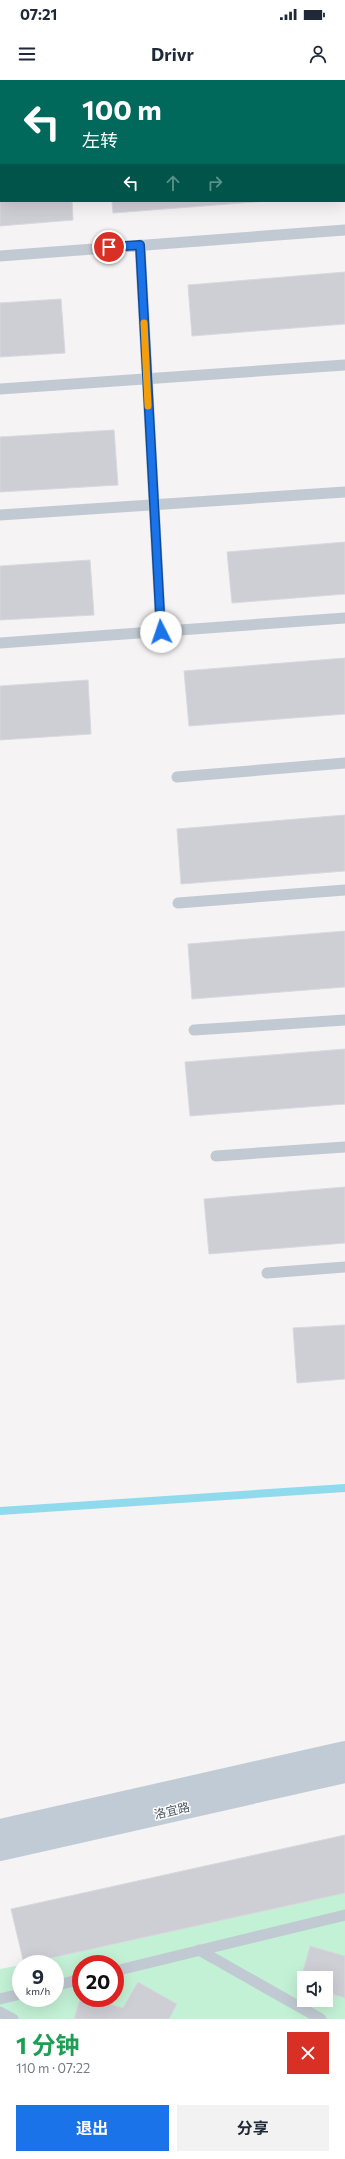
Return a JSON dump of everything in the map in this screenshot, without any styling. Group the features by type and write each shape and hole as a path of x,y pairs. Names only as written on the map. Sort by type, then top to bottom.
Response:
{"street":[{"name":"洛宜路","path":"0,1830 345,1752"},
{"name":"洛宜路","path":"0,1850 345,1772"}],"lane":[{"path":"0,256 345,230"},
{"path":"140,245 161,632"},
{"path":"0,389 345,365"},
{"path":"0,515 345,492"},
{"path":"0,644 345,618"},
{"path":"177,777 345,763"},
{"path":"178,903 345,890"},
{"path":"194,1030 345,1020"},
{"path":"216,1156 345,1147"},
{"path":"267,1273 345,1267"},
{"path":"124,1969 345,1915"},
{"path":"199,1950 321,2019"},
{"path":"0,1999 12,1996"},
{"path":"0,2012 13,2019"}],"green space":[{"path":"345,1893 345,2019 0,2019 0,1969 12,1967 12,2007 64,2007 64,1955"}],"building":[{"path":"0,202 72,202 73,220 0,226"},
{"path":"112,202 254,202 113,213"},
{"path":"345,272 345,324 192,336 188,285"},
{"path":"61,299 65,353 0,357 0,303"},
{"path":"114,430 118,485 0,492 0,437"},
{"path":"345,542 345,594 232,603 227,552"},
{"path":"90,560 94,615 0,620 0,566"},
{"path":"345,658 345,714 189,726 184,671"},
{"path":"88,680 91,734 0,740 0,686"},
{"path":"345,815 345,871 181,884 177,829"},
{"path":"345,931 345,987 192,999 188,944"},
{"path":"345,1049 345,1104 190,1116 185,1062"},
{"path":"345,1187 345,1243 209,1254 204,1199"},
{"path":"345,1325 345,1379 297,1383 293,1328"},
{"path":"345,1835 345,1893 64,1955 22,1955 11,1909"},
{"path":"310,1946 345,1956 345,1998 333,1994 333,1971 303,1971"},
{"path":"138,1982 177,2004 169,2019 74,2019 78,2007 123,2008"}],"waterway":[{"path":"0,1511 345,1488"}],"slow traffic":[{"path":"144,323 148,406"}],"route":[{"path":"109,247 140,245 161,632"}]}
